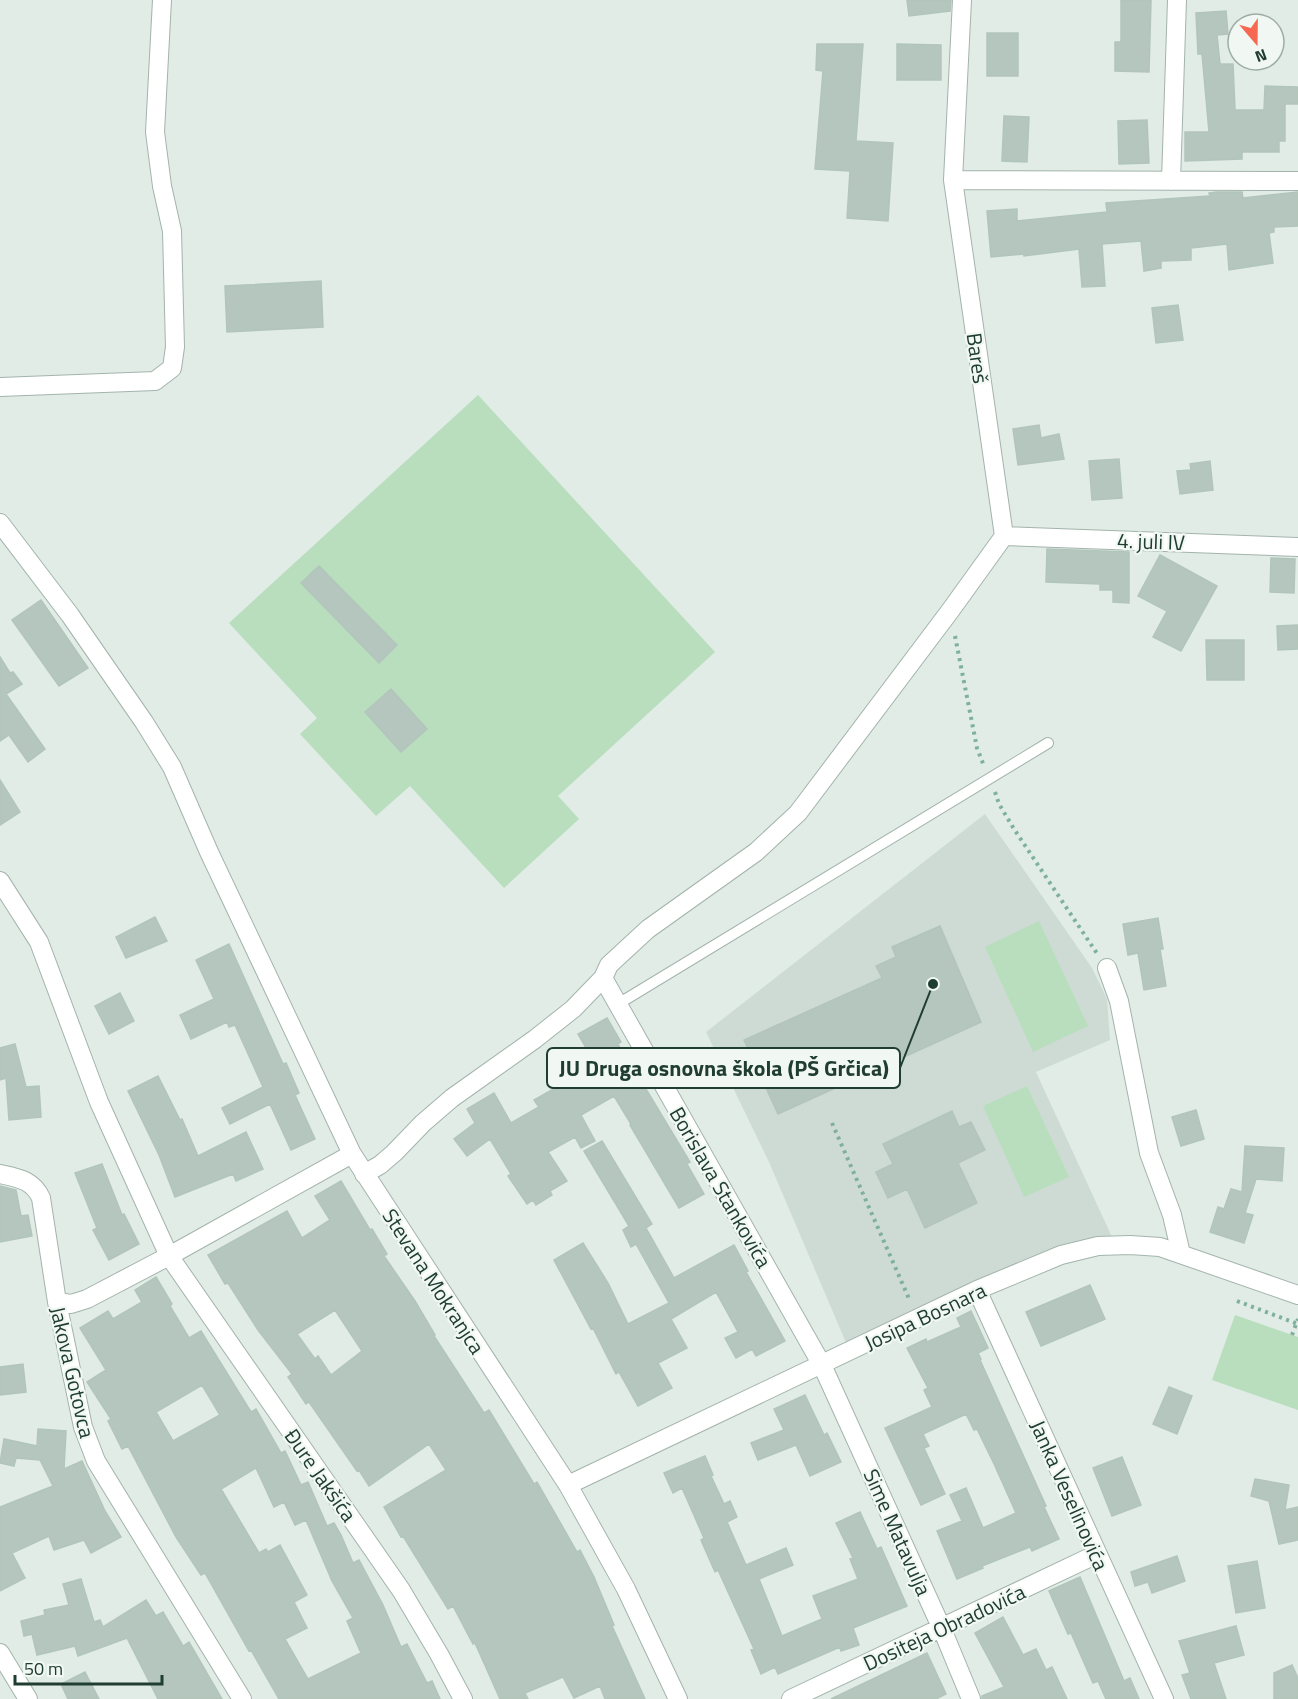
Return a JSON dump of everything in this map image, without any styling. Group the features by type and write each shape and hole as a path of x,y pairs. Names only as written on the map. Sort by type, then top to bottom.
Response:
{"street":[{"path":"0,387 155,381 172,368 175,347 172,231 162,186 155,132 162,0"},
{"name":"Bareš","path":"962,0 952,180 1004,536"},
{"path":"1171,181 1177,0"},
{"path":"952,180 1298,181"},
{"name":"Stevana Mokranjca","path":"0,523 70,615 144,722 172,767 209,852 352,1154 567,1485 626,1589 678,1699"},
{"path":"364,1174 380,1165 394,1153 423,1123 452,1098 573,1009 603,978 609,965 648,929 756,852 798,813 1004,536"},
{"name":"4. juli IV","path":"1004,536 1298,547"},
{"name":"Đure Jakšića","path":"0,881 39,942 99,1102 169,1256 401,1590 463,1699"},
{"path":"1107,968 1119,1001 1149,1153 1172,1215 1181,1254"},
{"name":"Borislava Stankovića","path":"603,978 822,1365"},
{"path":"57,1302 71,1304 87,1299 352,1154"},
{"name":"Jakova Gotovca","path":"0,1174 28,1181 41,1197 57,1302 83,1427 96,1461 242,1699"},
{"name":"Josipa Bosnara","path":"567,1485 977,1290 1061,1255 1098,1246 1160,1247 1298,1295"},
{"name":"Janka Veselinovića","path":"977,1290 1164,1699"},
{"name":"Sime Matavulja","path":"822,1365 942,1629 971,1699"},
{"name":"Dositeja Obradovića","path":"791,1699 1097,1554"},
{"path":"0,1653 28,1699"}],"lane":[{"path":"618,1004 1048,743"}],"path":[{"path":"950,611 977,748 999,804 1107,968"},
{"path":"832,1123 918,1319"},
{"path":"1237,1301 1297,1322 1292,1335"}],"shaded area":[{"path":"985,814 1092,968 1107,999 1110,1040 1036,1072 1112,1237 1068,1243 847,1345 769,1162 706,1032"}],"green space":[{"path":"478,395 715,652 558,796 579,819 504,888 410,786 376,816 300,734 317,718 229,623"},
{"path":"1039,921 1088,1026 1033,1052 985,947"},
{"path":"1027,1086 1069,1177 1024,1197 983,1106"},
{"path":"1235,1315 1298,1337 1298,1410 1212,1380"}],"building":[{"path":"907,0 951,0 950,11 909,16"},
{"path":"1121,0 1151,0 1149,72 1115,71 1115,42 1121,42"},
{"path":"1226,11 1226,34 1217,35 1220,64 1226,64 1226,72 1233,72 1235,110 1264,110 1265,86 1298,87 1298,104 1285,104 1285,141 1279,141 1279,152 1242,152 1242,159 1185,161 1185,132 1209,132 1202,54 1198,54 1196,13"},
{"path":"987,33 1018,33 1018,76 987,76"},
{"path":"817,44 863,44 856,141 893,143 888,221 847,218 850,171 815,169 823,71 816,70"},
{"path":"897,44 941,45 941,80 897,80"},
{"path":"1004,116 1029,117 1027,162 1002,161"},
{"path":"1147,120 1149,163 1119,164 1118,121"},
{"path":"1242,192 1243,198 1298,192 1298,226 1274,227 1274,232 1269,233 1273,263 1229,270 1227,244 1191,248 1191,260 1161,261 1161,268 1144,271 1141,241 1102,244 1105,286 1082,287 1079,249 1024,256 1024,254 991,257 987,211 1017,209 1017,221 1107,212 1106,203 1210,196 1209,193"},
{"path":"321,281 323,327 227,332 225,286"},
{"path":"1178,305 1183,340 1156,343 1152,308"},
{"path":"1039,425 1041,438 1059,434 1064,459 1018,465 1013,429"},
{"path":"1119,459 1122,498 1092,500 1089,461"},
{"path":"1210,461 1213,490 1180,494 1177,471 1191,470 1190,464"},
{"path":"1047,549 1129,552 1129,603 1113,602 1113,590 1100,590 1100,584 1046,582"},
{"path":"1160,555 1217,586 1181,651 1153,637 1167,611 1138,596"},
{"path":"1271,558 1295,559 1294,593 1270,592"},
{"path":"319,566 397,645 379,663 301,583"},
{"path":"41,600 88,668 59,686 12,620"},
{"path":"1298,625 1298,649 1278,650 1277,626"},
{"path":"1206,640 1244,640 1244,680 1207,680"},
{"path":"0,657 10,673 13,672 22,684 6,694 45,749 28,762 9,735 0,741"},
{"path":"391,689 427,729 401,752 365,712"},
{"path":"0,780 20,812 0,825"},
{"path":"155,917 167,941 126,958 116,937"},
{"path":"1158,918 1166,986 1144,990 1138,953 1128,955 1123,924"},
{"path":"940,926 981,1022 778,1114 744,1040 882,978 876,966 896,957 892,947"},
{"path":"229,944 283,1064 286,1063 299,1093 295,1095 315,1139 291,1150 270,1104 230,1124 222,1108 263,1087 235,1025 229,1027 227,1022 191,1039 180,1015 214,999 196,960"},
{"path":"120,993 134,1021 109,1034 95,1006"},
{"path":"607,1018 621,1042 618,1044 644,1090 646,1089 690,1162 687,1164 704,1194 679,1208 614,1096 581,1115 595,1141 581,1148 575,1137 548,1152 567,1181 550,1191 552,1195 536,1205 533,1200 527,1204 508,1176 511,1174 490,1139 467,1156 454,1139 475,1123 467,1109 494,1093 511,1123 539,1107 534,1100 596,1065 578,1034"},
{"path":"15,1044 26,1087 39,1086 41,1117 9,1120 6,1078 0,1080 0,1048"},
{"path":"158,1076 180,1120 182,1119 198,1156 246,1132 263,1169 236,1181 233,1174 175,1197 159,1155 128,1091"},
{"path":"1196,1110 1204,1139 1181,1146 1172,1117"},
{"path":"952,1111 959,1127 971,1122 985,1150 958,1163 977,1203 925,1228 907,1189 888,1198 876,1172 893,1164 883,1144"},
{"path":"602,1141 652,1224 646,1228 674,1278 734,1245 748,1271 746,1272 785,1341 756,1356 752,1349 736,1358 725,1338 738,1332 716,1292 671,1319 687,1348 658,1363 672,1388 638,1406 619,1372 616,1374 554,1260 583,1243 608,1283 628,1324 669,1303 636,1244 631,1247 623,1230 629,1226 584,1151"},
{"path":"1245,1146 1284,1148 1282,1181 1256,1179 1245,1213 1253,1215 1244,1243 1210,1232 1218,1207 1224,1209 1231,1189 1242,1192"},
{"path":"102,1164 122,1215 124,1214 139,1244 109,1260 93,1230 97,1228 75,1173"},
{"path":"341,1181 387,1254 384,1256 415,1301 434,1336 484,1413 489,1410 534,1484 537,1482 577,1552 580,1550 594,1577 614,1625 612,1626 645,1699 605,1699 600,1686 574,1698 563,1677 525,1693 528,1699 500,1699 475,1643 473,1644 453,1606 448,1609 384,1507 446,1470 429,1444 369,1486 309,1402 306,1404 288,1377 292,1374 258,1330 228,1283 225,1284 208,1255 287,1211 302,1238 330,1220 315,1196","holes":["335,1310 362,1351 331,1375 318,1356 315,1359 297,1334"]},
{"path":"0,1186 16,1190 21,1216 28,1215 32,1236 0,1242"},
{"path":"156,1277 189,1338 201,1331 251,1412 256,1409 281,1453 285,1451 301,1485 308,1482 327,1526 334,1523 353,1563 359,1560 383,1605 401,1647 407,1644 427,1683 432,1681 440,1699 279,1699 205,1573 201,1575 176,1537 128,1446 122,1449 108,1421 111,1419 87,1382 106,1370 80,1328 108,1311 113,1319 142,1302 135,1290","holes":["202,1385 220,1415 173,1441 156,1412","256,1468 274,1507 284,1502 295,1525 306,1520 332,1581 353,1618 347,1621 361,1653 308,1679 285,1639 307,1628 294,1602 307,1595 280,1545 268,1552 266,1549 259,1553 221,1489"]},
{"path":"1090,1285 1105,1319 1041,1346 1026,1312"},
{"path":"971,1311 988,1348 978,1353 980,1360 1059,1539 1032,1551 1030,1547 982,1566 983,1568 957,1579 937,1531 962,1521 950,1495 966,1488 983,1528 1016,1513 995,1466 977,1429 974,1430 966,1414 923,1434 929,1446 924,1448 945,1494 921,1505 885,1428 932,1407 924,1390 928,1388 907,1348 961,1327 957,1318"},
{"path":"23,1364 26,1392 0,1395 0,1367"},
{"path":"1169,1387 1192,1396 1177,1434 1153,1424"},
{"path":"805,1395 824,1435 827,1433 841,1462 810,1476 796,1445 758,1460 751,1443 784,1430 774,1409"},
{"path":"38,1429 66,1431 64,1469 82,1461 105,1511 121,1537 91,1553 84,1540 54,1550 49,1536 12,1553 25,1578 0,1591 0,1507 53,1486 40,1460 16,1458 14,1466 0,1463 4,1439 37,1446"},
{"path":"705,1456 724,1504 730,1501 737,1517 727,1522 746,1565 786,1548 793,1565 759,1579 782,1636 822,1619 813,1596 858,1579 850,1559 853,1558 836,1523 860,1512 877,1549 881,1547 907,1606 853,1628 859,1645 841,1651 840,1647 778,1674 775,1667 761,1674 751,1650 754,1649 718,1570 715,1572 701,1540 704,1538 682,1488 673,1493 664,1473"},
{"path":"1122,1457 1141,1505 1112,1516 1093,1468"},
{"path":"1255,1479 1289,1485 1285,1510 1298,1507 1298,1540 1279,1544 1269,1501 1251,1496"},
{"path":"1177,1556 1185,1581 1152,1593 1148,1582 1135,1586 1131,1572"},
{"path":"1257,1561 1265,1608 1236,1613 1228,1566"},
{"path":"1080,1577 1124,1681 1130,1678 1139,1699 1106,1699 1098,1681 1093,1683 1071,1633 1068,1634 1049,1591"},
{"path":"81,1579 94,1622 100,1620 103,1627 146,1600 156,1616 163,1612 183,1646 189,1642 222,1699 158,1699 127,1638 78,1656 75,1646 37,1655 32,1634 24,1636 21,1621 45,1615 44,1610 69,1605 63,1584"},
{"path":"1003,1617 1023,1655 1036,1649 1046,1670 1052,1667 1067,1699 982,1699 982,1696 1004,1687 975,1633"},
{"path":"1236,1626 1244,1655 1214,1663 1226,1699 1191,1699 1182,1675 1190,1673 1179,1641"},
{"path":"927,1653 946,1694 936,1699 831,1699"},
{"path":"1292,1665 1298,1678 1298,1699 1274,1699 1274,1673"},
{"path":"85,1672 99,1699 68,1699 61,1684"}],"place":[{"name":"JU Druga osnovna škola (PŠ Grčica)","path":"933,984"}]}
